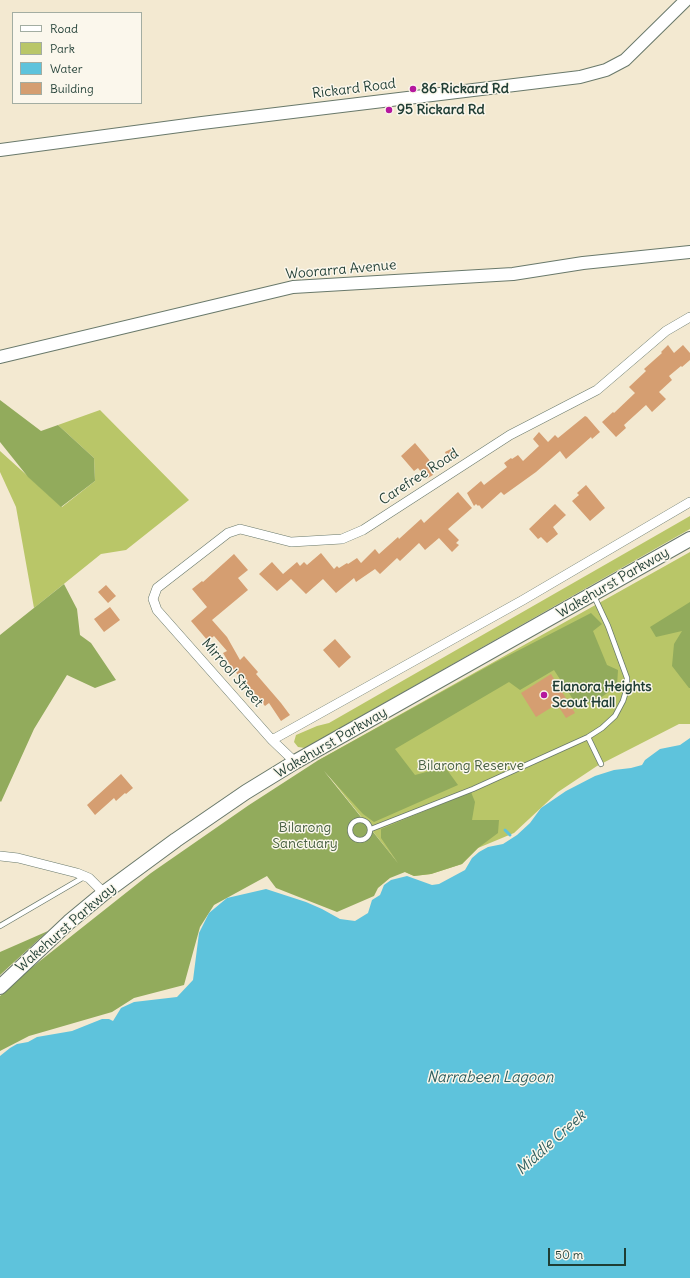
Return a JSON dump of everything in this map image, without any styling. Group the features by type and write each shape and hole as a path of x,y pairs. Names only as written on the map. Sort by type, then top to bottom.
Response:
{"main road":[{"name":"Wakehurst Parkway","path":"0,987 69,922 104,893 176,840 246,792 295,762 690,539"}],"street":[{"name":"Rickard Road","path":"0,150 202,123 580,77 606,70 625,60 686,0"},
{"name":"Woorarra Avenue","path":"0,357 293,287 513,274 583,263 690,252"},
{"name":"Carefree Road","path":"153,599 157,588 228,533 240,529 291,542 342,539 363,530 510,435 597,390 660,336 690,318"},
{"path":"272,740 516,604 690,502"},
{"name":"Mirrool Street","path":"153,599 157,610 272,740 295,762"},
{"path":"0,856 18,858 77,873 89,878 104,893"}],"lane":[{"path":"371,829 473,788 588,737 602,728 615,716 623,701 627,688 627,678 608,626 593,595"},
{"path":"588,737 601,764"},
{"path":"359,820 365,821 371,829 370,836 362,841 353,837 350,832 351,825 359,820"},
{"path":"0,926 84,877"}],"green space":[{"path":"0,400 41,431 58,425 94,458 95,481 61,507 28,477 0,442"},
{"path":"100,410 189,500 126,550 101,554 34,608 16,507 0,472 0,451 62,507 95,481 94,458 58,425"},
{"path":"690,516 690,529 305,748 298,747 294,742 296,735 317,726 329,723"},
{"name":"Bilarong Reserve","path":"690,552 690,724 679,724 597,766 558,792 514,833 478,848 462,864 431,874 414,876 405,872 317,761"},
{"path":"64,584 77,609 80,635 91,643 116,680 95,688 67,675 34,729 1,802 0,635"},
{"path":"690,602 689,688 672,666 674,644 682,631 656,637 650,627"},
{"name":"Bilarong Sanctuary","path":"591,613 602,624 593,631 607,665 618,670 617,686 599,699 578,707 554,670 520,690 509,682 395,749 415,775 445,767 458,785 374,822 363,814 324,771 398,863 381,838 381,829 471,792 475,802 472,820 499,820 498,833 478,848 462,864 431,874 414,876 405,872 390,878 378,888 374,896 337,912 276,888 267,876 214,905 200,927 184,985 134,998 112,1012 29,1036 0,1051 0,996 26,972 151,873 249,805 317,761 494,663"},
{"path":"48,931 0,975 0,952"}],"water":[{"name":"Narrabeen Lagoon","path":"690,738 690,1278 0,1278 0,1056 10,1048 17,1044 28,1042 37,1037 72,1031 102,1019 109,1019 113,1021 121,1008 134,1002 177,997 193,980 199,933 209,913 227,898 266,889 306,902 340,919 355,921 368,913 372,900 380,895 384,885 391,880 407,876 432,885 439,884 465,870 472,858 479,852 488,847 503,844 517,835 530,823 541,808 566,791 595,776 614,770 642,765 645,760 660,749 680,745"}],"building":[{"path":"668,345 674,353 683,345 690,353 690,360 669,376 672,380 659,392 666,399 652,412 646,405 624,425 626,428 616,437 602,422 635,393 629,387 646,371 644,369 662,353 661,352"},
{"path":"585,416 600,432 592,439 591,437 566,459 560,451 536,472 504,495 501,492 482,509 479,505 478,506 476,504 474,506 467,493 481,481 484,485 507,467 504,463 511,458 512,459 518,455 523,461 539,446 533,439 539,432 548,442 555,435 558,438"},
{"path":"415,443 431,462 427,466 433,475 426,479 418,468 414,471 401,456"},
{"path":"453,448 458,456 449,461 445,452"},
{"path":"586,485 605,508 590,521 572,501 579,495 577,493"},
{"path":"458,492 472,508 448,529 459,540 456,543 459,545 452,552 439,538 425,550 419,543 400,561 397,558 380,574 375,569 356,582 354,578 336,593 323,579 306,594 291,579 277,591 259,574 272,562 283,574 297,562 300,566 304,562 307,565 321,553 334,569 337,566 339,568 347,563 348,564 357,558 361,563 375,549 379,554 398,537 399,539 421,519 424,523"},
{"path":"555,504 566,515 553,527 558,534 547,543 541,537 538,539 529,529"},
{"path":"234,554 248,570 238,578 248,590 212,620 227,637 240,660 244,656 258,672 256,674 290,715 281,721 269,703 265,706 232,668 223,653 227,651 214,636 208,641 191,621 207,607 192,589 202,581 203,582"},
{"path":"106,585 116,596 108,603 98,592"},
{"path":"110,607 120,620 104,632 94,619"},
{"path":"335,639 351,657 339,668 323,650"},
{"name":"Elanora Heights Scout Hall","path":"551,674 575,713 566,718 557,704 536,717 521,693"},
{"path":"121,774 133,788 116,801 114,798 95,815 87,805"}],"waterway":[{"path":"505,830 510,835"}],"place":[{"name":"86 Rickard Rd","path":"413,89"},
{"name":"95 Rickard Rd","path":"389,110"},
{"name":"Elanora Heights Scout Hall","path":"544,695"}],"water label":[{"name":"Middle Creek","path":"551,1143"}]}
